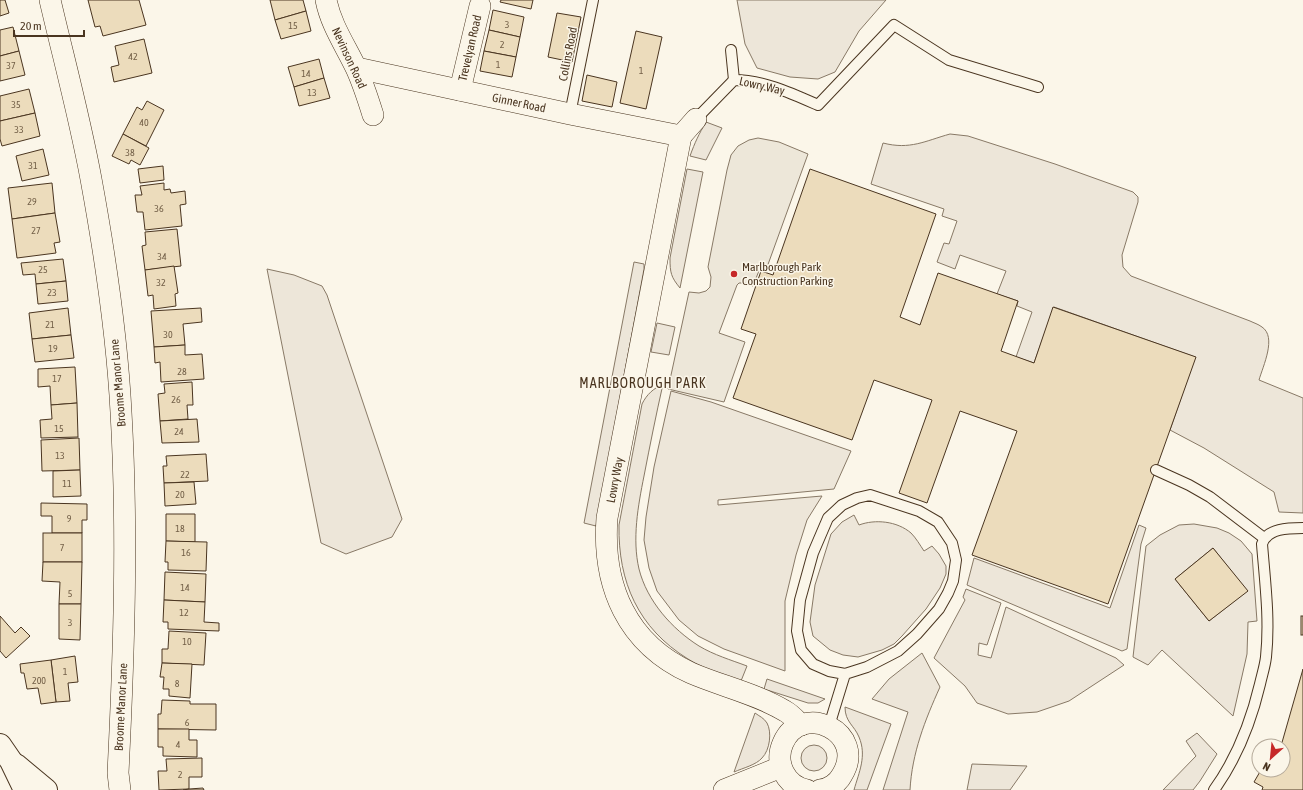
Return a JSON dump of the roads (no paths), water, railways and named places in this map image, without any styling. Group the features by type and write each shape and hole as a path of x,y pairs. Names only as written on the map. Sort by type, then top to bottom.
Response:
{"main road":[{"path":"5,753 25,790"},
{"path":"5,753 46,790"}],"street":[{"name":"Broome Manor Lane","path":"50,0 91,179 114,334 121,411 125,532 124,658 119,781 106,790"},
{"name":"Nevinson Road","path":"326,0 328,12 340,39 357,68 373,115"},
{"name":"Trevelyan Road","path":"460,90 480,6"},
{"name":"Ginner Road","path":"357,68 570,114 681,136"},
{"path":"681,136 696,119"},
{"name":"Lowry Way","path":"681,136 607,518 606,537 608,562 612,581 620,605 635,629 646,642 662,656 690,672 786,711 801,725"},
{"path":"807,790 793,784 786,776 781,767 780,757 781,747 785,738 792,730 801,725 810,723 820,723 829,726 838,732 844,740 848,755 845,770 840,779 829,789"},
{"path":"724,790 781,767"}],"lane":[{"name":"Collins Road","path":"570,114 593,0"},
{"name":"Lowry Way","path":"696,119 734,80 744,80 773,86 818,104 894,25 949,60 1038,88"},
{"path":"731,50 734,80"},
{"path":"1156,470 1189,485 1210,497 1264,538"},
{"path":"870,495 919,511 938,522 952,543 956,560 953,581 948,592 939,609 918,634 898,652 867,667 845,674 829,671 813,664 801,650 797,631 800,600 813,553 828,518 842,505 857,498 870,495"},
{"path":"1214,790 1223,778 1245,736 1266,658 1267,607 1262,544 1264,538 1270,532 1292,528 1303,528"},
{"path":"829,726 845,674"}],"place":[{"name":"Marlborough Park Construction Parking","path":"734,274"}],"district":[{"name":"MARLBOROUGH PARK","path":"643,383"}]}
